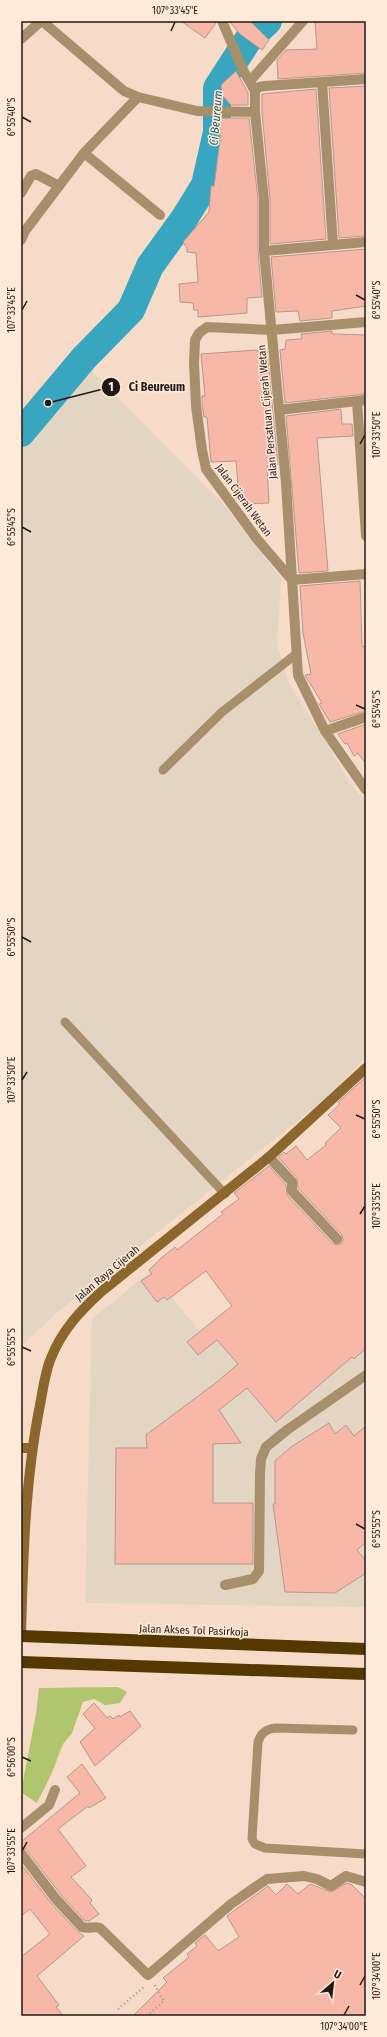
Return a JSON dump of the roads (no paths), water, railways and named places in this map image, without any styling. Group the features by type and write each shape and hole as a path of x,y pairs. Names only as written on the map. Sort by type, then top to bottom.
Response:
{"highway":[{"name":"Jalan Akses Tol Pasirkoja","path":"21,1635 366,1649"},
{"path":"21,1662 366,1674"}],"main road":[{"name":"Jalan Raya Cijerah","path":"21,1635 26,1448 51,1358 62,1335 78,1313 102,1291 225,1194 269,1157 366,1068"}],"street":[{"path":"21,39 42,21 124,91 138,97 197,111 255,112"},
{"name":"Jalan Persatuan Cijerah Wetan","path":"222,21 234,51 255,91 255,112 264,200 264,251 286,483 295,655 298,675 325,731 366,790"},
{"path":"250,81 303,21"},
{"path":"255,91 259,87 265,86 366,79"},
{"path":"322,82 333,245"},
{"path":"21,240 25,231 84,153 138,97"},
{"path":"84,153 160,215"},
{"path":"21,193 31,176 36,174 59,186"},
{"path":"264,251 366,242"},
{"name":"Jalan Cijerah Wetan","path":"292,580 257,539 206,469 196,406 195,340 199,333 206,327 272,330 366,322"},
{"path":"278,410 362,401 366,536"},
{"path":"292,580 366,574"},
{"path":"325,731 366,717"},
{"path":"269,1157 292,1182 292,1191 338,1239"},
{"path":"225,1585 253,1579 260,1571 260,1473 261,1459 266,1447 287,1430 366,1375"},
{"path":"21,1828 48,1805 55,1790"},
{"path":"21,1853 56,1899 82,1927 87,1929 94,1926 100,1928 150,1978 230,1904 267,1880 304,1876 317,1879 331,1886 346,1876 366,1882"}],"lane":[{"path":"163,770 222,712 295,655"},
{"path":"65,1022 225,1194"},
{"path":"353,1730 275,1728 268,1729 262,1734 258,1742 252,1839 255,1844 265,1848 366,1854"}],"waterway":[{"name":"Ci Beureum","path":"21,433 84,358 131,310 150,266 184,219 205,185 217,132 217,88 248,40 268,21"}],"place":[{"name":"Ci Beureum","path":"48,403"}]}
